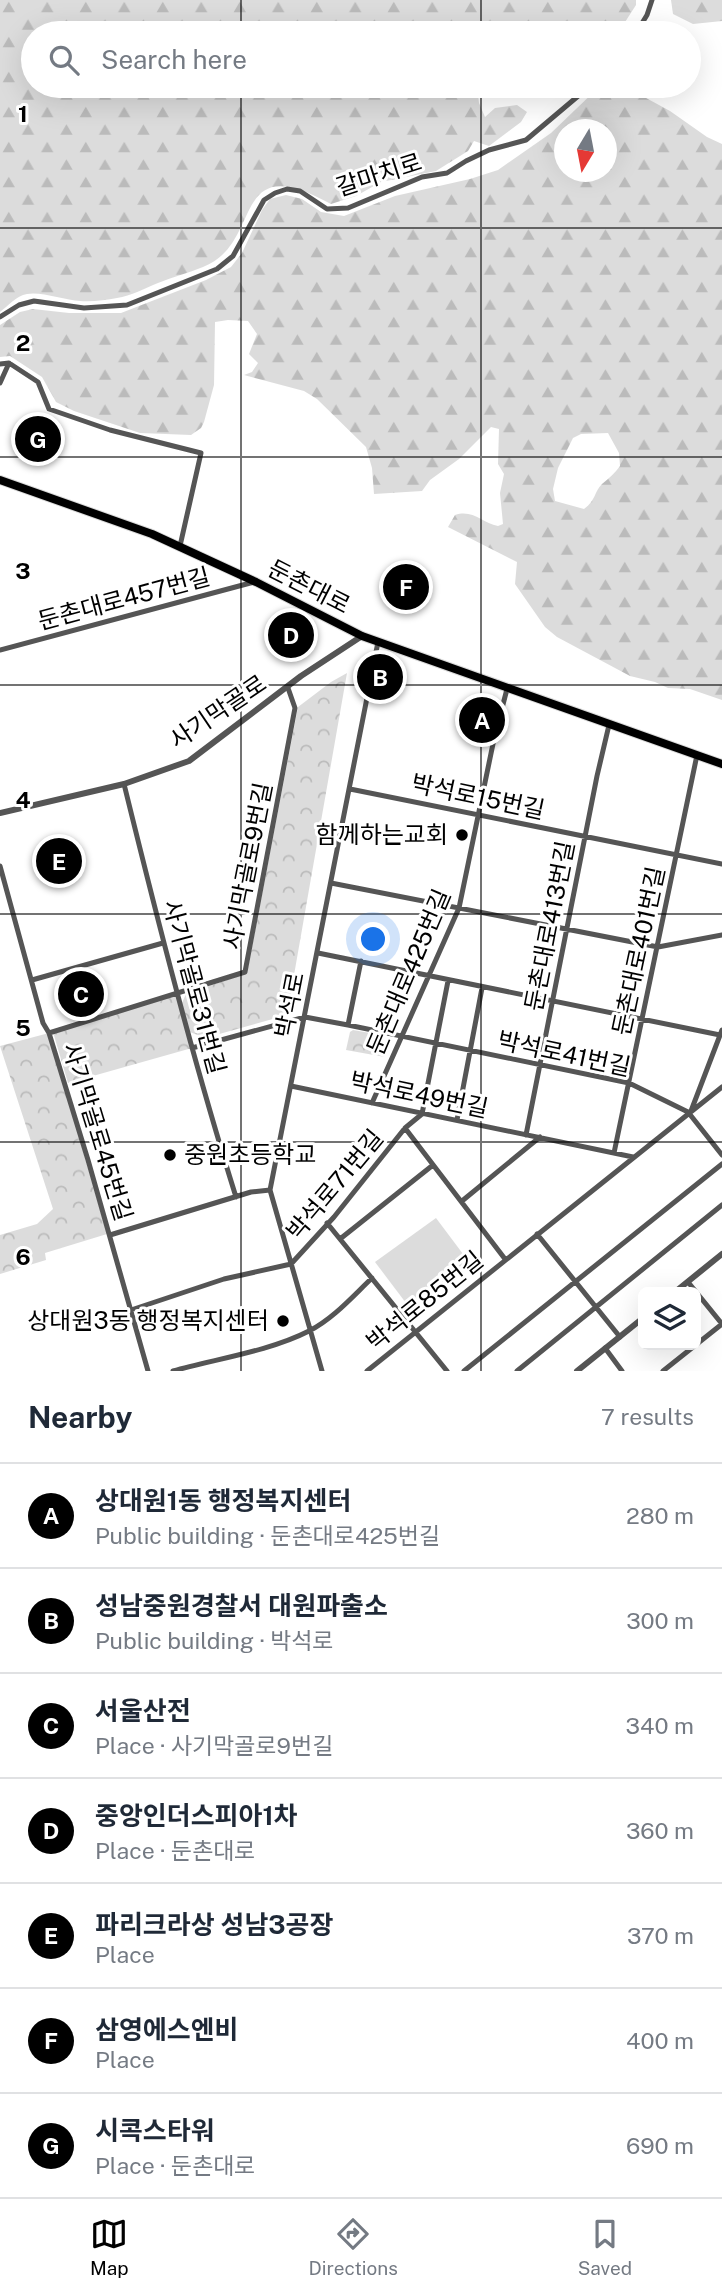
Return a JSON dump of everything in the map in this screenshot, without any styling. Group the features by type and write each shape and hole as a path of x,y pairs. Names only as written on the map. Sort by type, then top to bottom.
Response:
{"main road":[{"name":"둔촌대로","path":"0,480 180,546 362,636 722,764"}],"street":[{"path":"644,21 652,0"},
{"name":"갈마치로","path":"0,317 19,305 34,301 84,308 127,305 217,269 233,256 264,200 275,193 286,189 300,191 327,209 348,208 422,177 447,173 489,150 526,140 576,98"},
{"path":"0,383 9,363"},
{"path":"0,364 9,363 38,382 49,409 110,429 201,453 180,546"},
{"name":"둔촌대로457번길","path":"0,650 256,582"},
{"name":"사기막골로","path":"0,813 124,784 188,761 288,688 300,676 362,636"},
{"name":"박석로","path":"322,1371 270,1191 379,642"},
{"name":"사기막골로9번길","path":"49,1033 245,972 295,708 288,688"},
{"name":"둔촌대로425번길","path":"372,1103 459,908 507,689"},
{"name":"둔촌대로413번길","path":"526,1135 609,725"},
{"name":"둔촌대로401번길","path":"614,1153 697,755"},
{"name":"사기막골로31번길","path":"124,784 163,943 236,1197"},
{"name":"박석로15번길","path":"350,789 722,864"},
{"name":"사기막골로45번길","path":"0,866 43,1023 49,1033 114,1248 148,1371"},
{"path":"331,883 658,947 722,935"},
{"path":"32,980 163,943"},
{"path":"318,953 643,1020 721,1032 689,1111 722,1155"},
{"path":"348,1025 361,961"},
{"path":"422,1114 448,981"},
{"path":"470,1051 482,988"},
{"path":"192,1048 305,1017"},
{"name":"박석로41번길","path":"305,1017 629,1083 689,1111"},
{"name":"박석로41번길","path":"457,1120 470,1051"},
{"name":"박석로49번길","path":"291,1086 633,1157"},
{"name":"박석로85번길","path":"367,1371 722,1087"},
{"name":"박석로71번길","path":"291,1264 405,1128 422,1114"},
{"name":"박석로71번길","path":"405,1128 461,1201"},
{"path":"461,1201 540,1137"},
{"path":"340,1239 433,1164"},
{"path":"464,1371 722,1164"},
{"path":"110,1235 236,1197 270,1191"},
{"name":"박석로85번길","path":"461,1201 505,1259"},
{"path":"517,1371 722,1205"},
{"path":"327,1223 447,1371"},
{"path":"537,1234 620,1337"},
{"path":"682,1287 722,1254"},
{"path":"131,1310 224,1279 291,1264"},
{"path":"173,1371 310,1331 372,1278"},
{"path":"663,1371 722,1324 688,1282"},
{"path":"577,1371 638,1322"},
{"path":"605,1348 622,1371"}],"green space":[{"path":"0,0 636,0 636,5 626,21 21,21 21,98 478,98 485,117 495,108 517,105 527,112 521,122 489,146 474,141 468,151 436,171 381,182 356,196 331,204 298,189 276,186 262,193 252,205 235,239 222,255 203,267 127,296 80,301 27,294 0,312"},
{"path":"671,0 722,0 722,21 701,23 701,21 687,21 673,14"},
{"path":"587,98 646,98 722,144 722,700 690,689 668,688 630,676 557,637 545,627 515,584 517,562 448,527 455,515 461,514 472,515 498,526 503,524 500,493 504,474 498,464 499,429 491,427 459,459 430,480 422,491 374,494 372,468 366,447 317,399 304,391 244,375 252,372 258,363 249,354 257,334 248,321 215,322 214,385 204,422 201,428 191,435 140,433 74,411 56,402 42,377 10,356 0,357 0,325 20,312 33,309 69,313 121,313 206,280 231,267 242,253 270,199 286,195 302,199 321,212 344,216 395,196 498,170 554,130 554,182 617,182 617,119 566,119","holes":["608,433 619,453 620,466 599,487 584,509 555,501 553,489 558,468 573,438 581,434"]},
{"path":"347,673 287,1015 205,1038 190,1032 192,1048 68,1083 53,1032 177,994 181,1005 186,994 247,973 298,707"},
{"path":"353,1030 376,1034 373,1046 386,1049 385,1057 346,1050 350,1032"},
{"path":"49,1033 107,1234 45,1253 46,1260 0,1274 0,1235 37,1224 53,1209 0,1046"},
{"path":"436,1218 469,1262 409,1307 375,1262"}],"place":[{"name":"시콕스타워","path":"38,439"},
{"name":"삼영에스엔비","path":"406,587"},
{"name":"중앙인더스피아1차","path":"291,635"},
{"name":"성남중원경찰서 대원파출소","path":"380,677"},
{"name":"상대원1동 행정복지센터","path":"482,720"},
{"name":"함께하는교회","path":"462,835"},
{"name":"파리크라상 성남3공장","path":"59,861"},
{"name":"서울산전","path":"81,994"},
{"name":"중원초등학교","path":"170,1155"},
{"name":"상대원3동 행정복지센터","path":"283,1321"}]}
